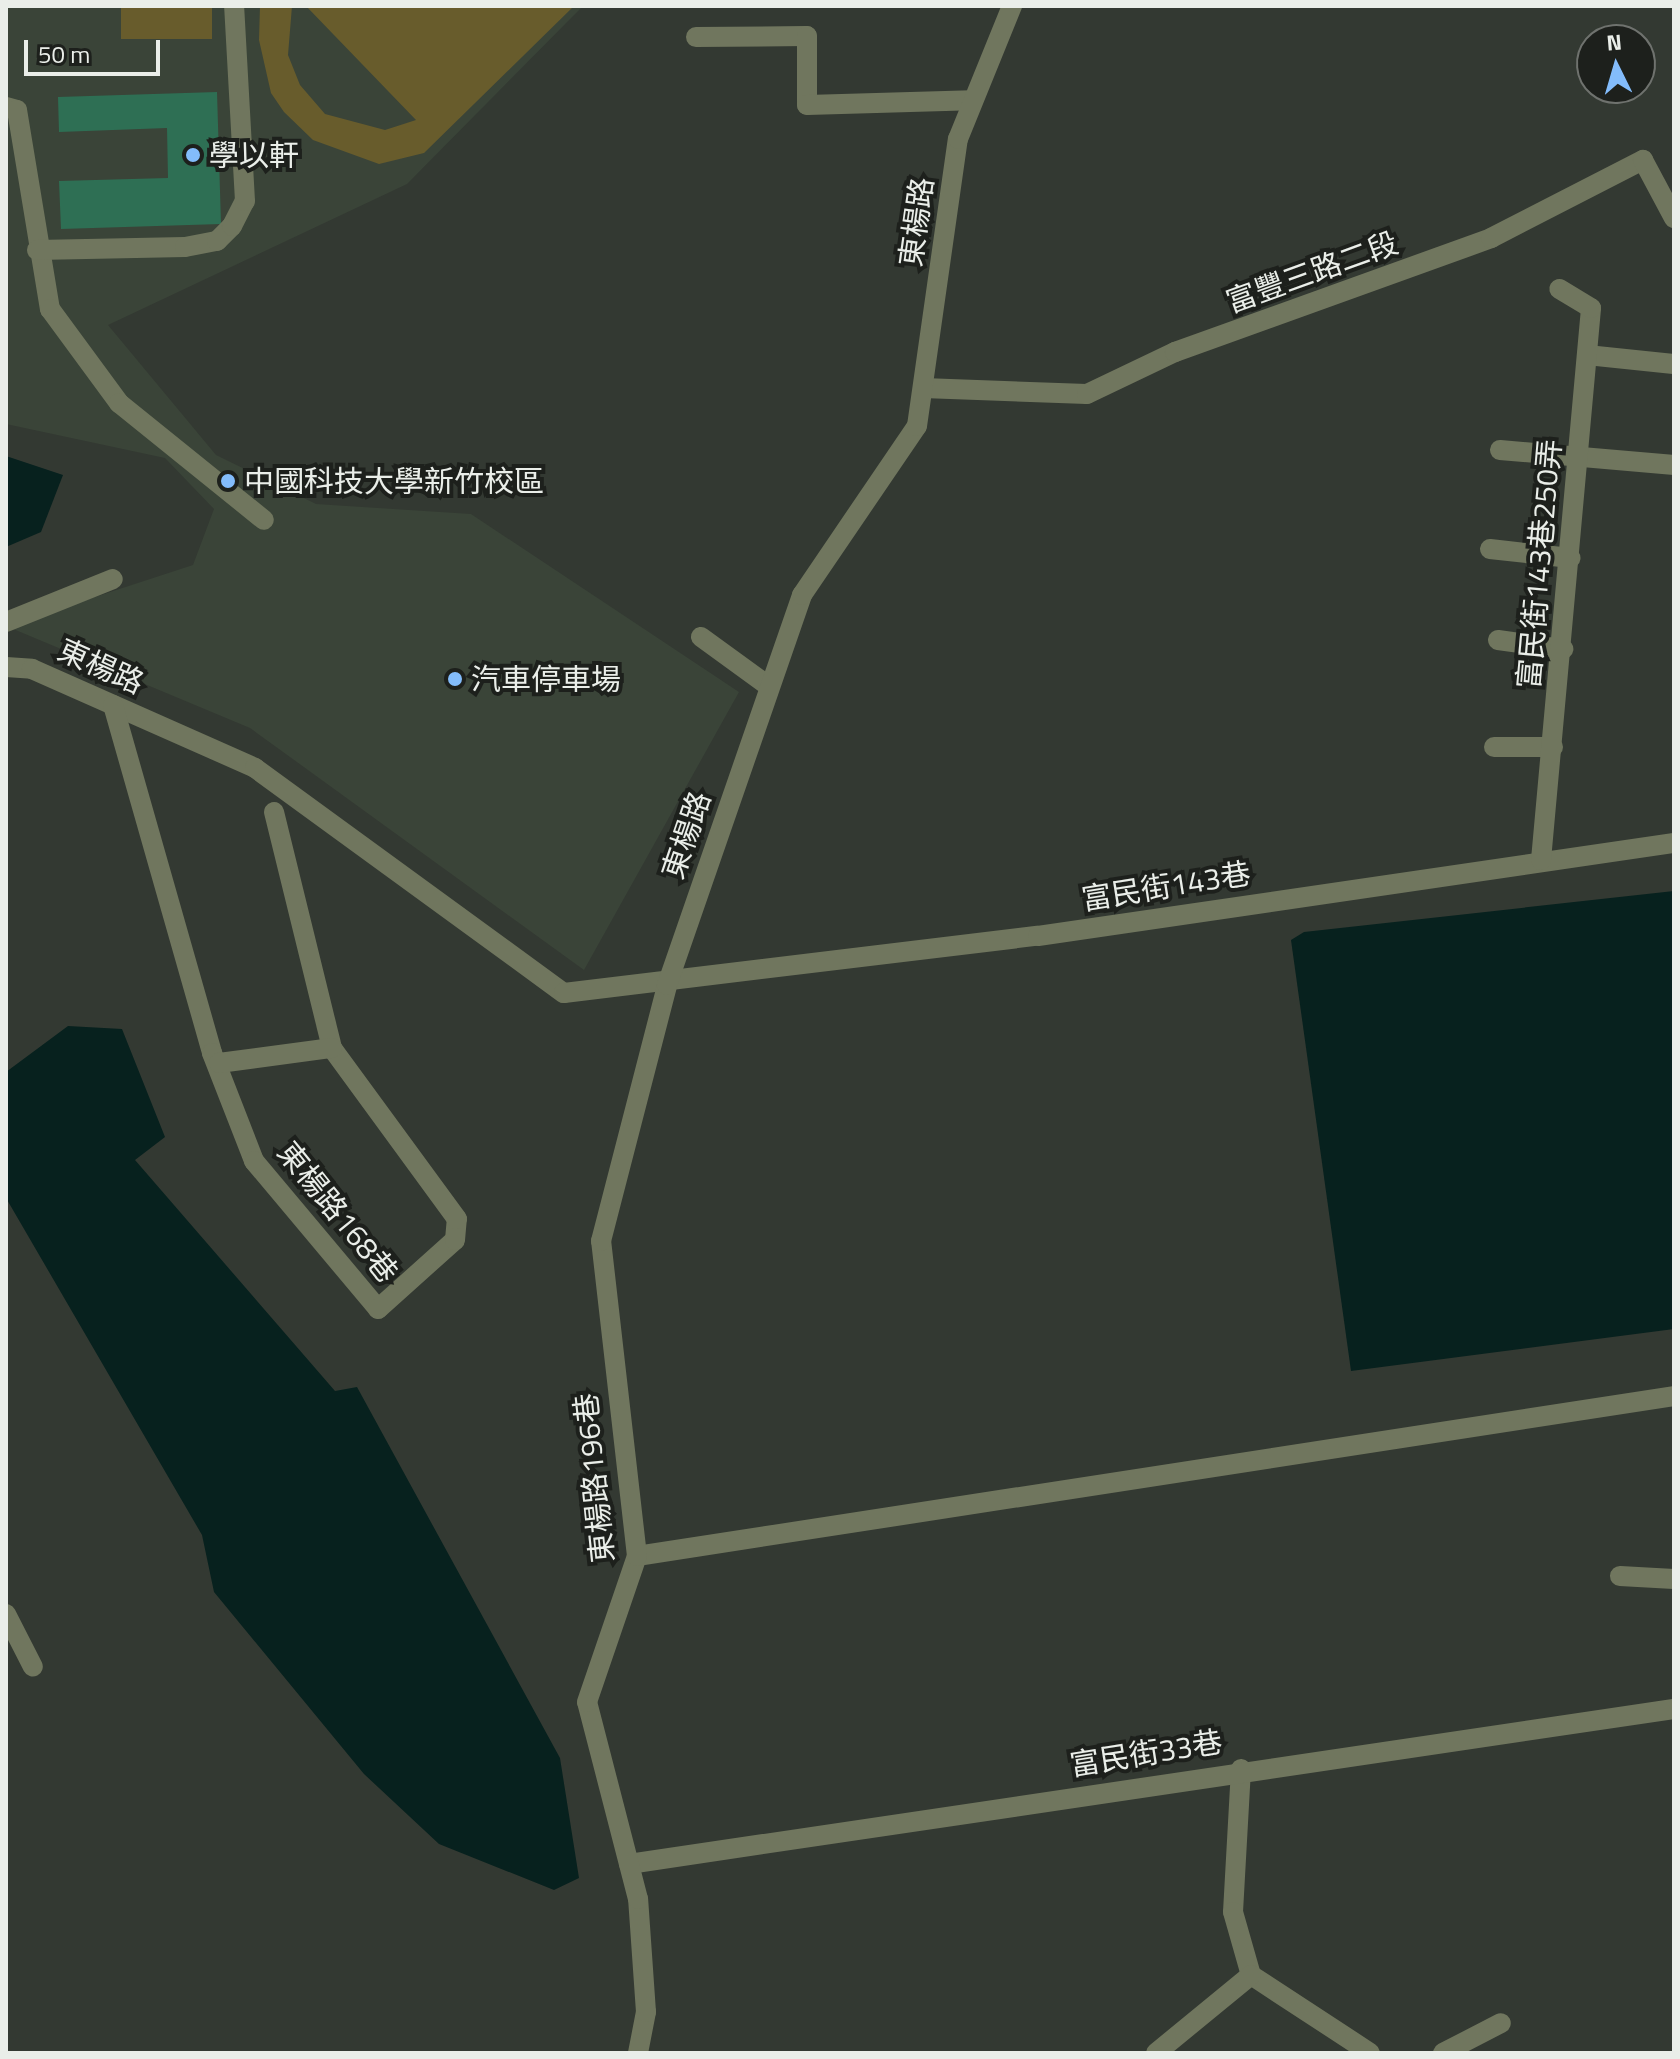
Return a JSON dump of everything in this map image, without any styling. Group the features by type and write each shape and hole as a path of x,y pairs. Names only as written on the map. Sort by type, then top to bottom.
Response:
{"street":[{"path":"37,250 185,247 217,241 232,226 245,201 234,6"},
{"name":"東楊路","path":"6,667 32,669 255,768 564,993 667,985 767,685 802,595 903,455 923,388 958,139 971,100 1012,6"},
{"path":"696,37 807,36 807,105 971,100"},
{"path":"6,107 17,110 37,250 50,309 119,403 264,520"},
{"name":"富豐三路二段","path":"923,388 1087,394 1175,352 1491,238 1643,160 1674,218"},
{"name":"富民街143巷250弄","path":"1541,860 1563,649 1591,308 1559,289"},
{"path":"1587,355 1674,364"},
{"path":"1500,450 1674,465"},
{"path":"1490,549 1570,558"},
{"path":"6,622 113,579"},
{"path":"701,637 767,685"},
{"path":"1498,640 1563,649"},
{"name":"東楊路168巷","path":"113,705 219,1063 254,1161 378,1309 455,1240 457,1219 332,1048 274,812"},
{"path":"1494,747 1553,747"},
{"name":"富民街143巷","path":"667,985 1674,843"},
{"name":"東楊路196巷","path":"638,2053 646,2012 629,1864 587,1702 637,1556 601,1241 667,985"},
{"path":"219,1063 332,1048"},
{"path":"637,1556 1674,1396"},
{"path":"1620,1576 1674,1579"},
{"path":"6,1614 33,1667"},
{"name":"富民街33巷","path":"629,1864 1241,1769 1674,1709"},
{"path":"1241,1769 1233,1912 1251,1975 1370,2053"},
{"path":"1156,2053 1251,1975"},
{"path":"1443,2053 1501,2023"}],"shaded area":[{"name":"中國科技大學新竹校區","path":"6,6 583,6 407,184 108,325 216,455 316,504 471,514 739,692 584,970 250,728 6,626 193,565 214,509 165,458 6,424"},
{"path":"121,6 212,6 212,39 121,39"},
{"path":"260,6 292,6 288,55 300,85 325,114 385,130 416,120 306,6 574,6 424,153 379,164 313,140 284,112 271,93 259,40"}],"water":[{"path":"6,456 63,475 41,532 6,547"},
{"path":"1674,891 1674,1329 1351,1371 1291,940 1304,932"},
{"path":"68,1026 122,1029 165,1137 135,1160 335,1391 357,1387 560,1758 579,1878 554,1890 439,1844 364,1774 214,1592 202,1535 6,1198 6,1072"}],"building":[{"name":"學以軒","path":"217,92 221,224 61,229 59,181 168,178 167,128 59,132 58,97"}],"place":[{"name":"學以軒","path":"193,155"},
{"name":"中國科技大學新竹校區","path":"228,481"},
{"name":"汽車停車場","path":"455,679"}]}
